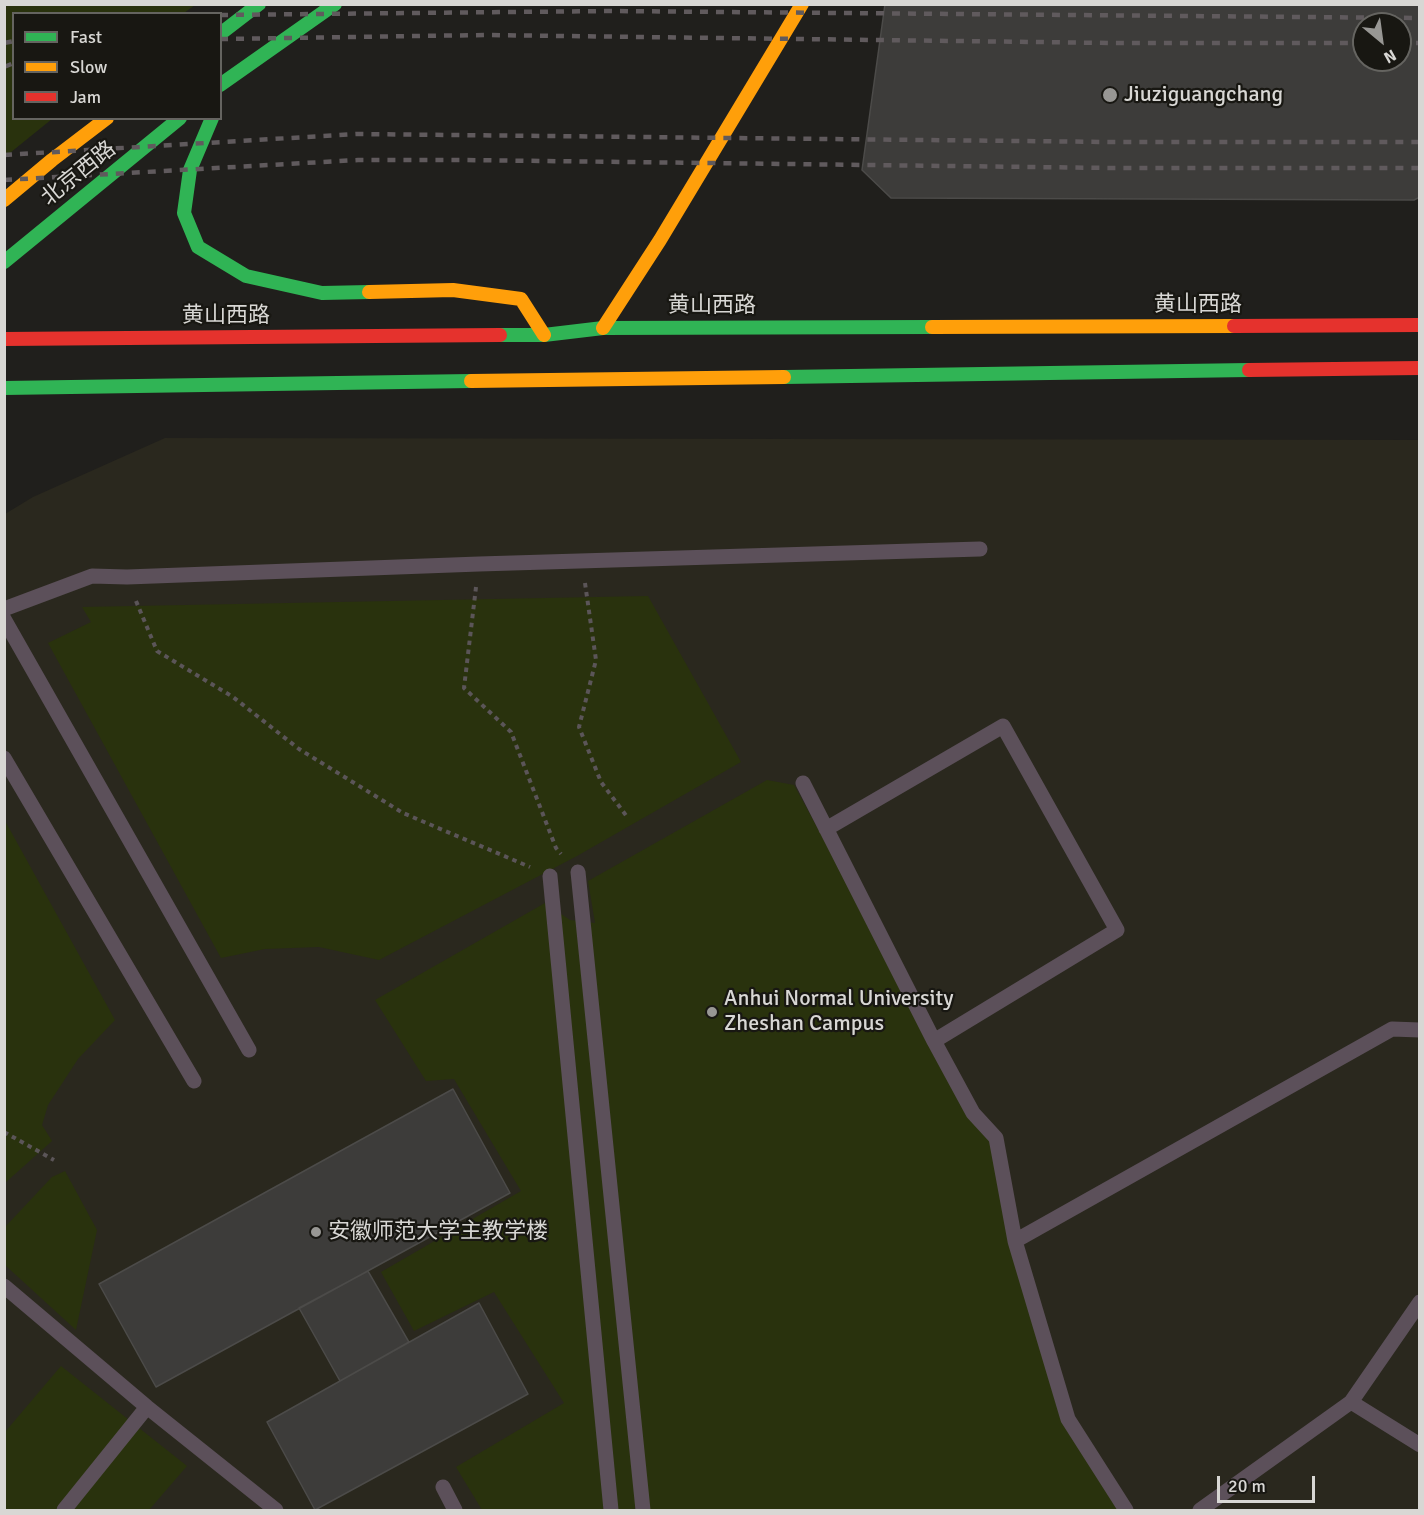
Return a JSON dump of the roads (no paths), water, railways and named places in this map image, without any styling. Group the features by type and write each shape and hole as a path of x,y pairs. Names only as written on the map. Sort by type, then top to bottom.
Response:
{"main road":[{"path":"222,32 259,4"},
{"path":"226,81 335,4"},
{"path":"603,328 660,240 802,4"},
{"name":"北京西路","path":"4,200 104,120"},
{"name":"北京西路","path":"4,262 178,120"},
{"path":"211,120 190,170 184,213 198,247 246,276 322,293 453,290 521,300 544,334"},
{"name":"黄山西路","path":"4,339 544,334 603,328 1419,325"},
{"path":"4,388 1419,368"}],"lane":[{"path":"4,609 92,576 127,577 980,549"},
{"path":"4,619 249,1050"},
{"path":"826,829 1003,726 1117,930 934,1041"},
{"path":"4,758 194,1081"},
{"path":"803,783 973,1113 996,1138 1015,1241 1068,1419 1126,1510"},
{"path":"578,872 640,1509"},
{"path":"550,876 611,1510"},
{"path":"1015,1241 1392,1029 1419,1030"},
{"path":"4,1286 147,1407 276,1510"},
{"path":"1200,1510 1351,1402 1419,1302"},
{"path":"1351,1402 1419,1445"},
{"path":"64,1510 147,1407"},
{"path":"443,1487 455,1510"}],"railway":[{"path":"222,15 609,11 1420,18"},
{"path":"222,39 485,35 1113,43 1352,43"},
{"path":"4,43 12,41"},
{"path":"1412,43 1420,43"},
{"path":"4,67 12,64"},
{"path":"4,155 357,134 1111,142 1420,142"},
{"path":"4,180 358,160 1111,168 1420,168"}],"place":[{"name":"Jiuziguangchang","path":"1110,95"},
{"name":"Anhui Normal University Zheshan Campus","path":"712,1012"},
{"name":"安徽师范大学主教学楼","path":"316,1232"}]}
